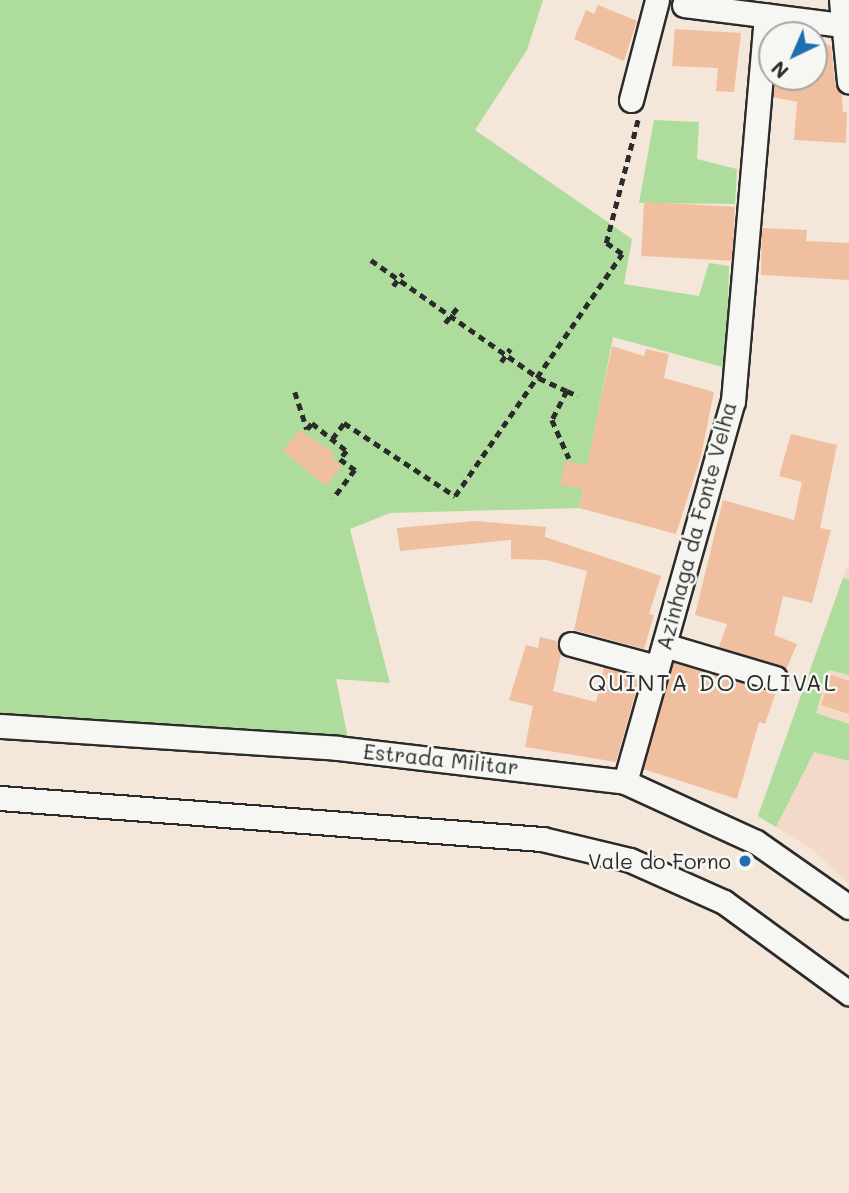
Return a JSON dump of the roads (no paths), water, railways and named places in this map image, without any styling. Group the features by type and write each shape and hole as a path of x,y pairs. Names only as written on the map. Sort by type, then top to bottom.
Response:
{"street":[{"path":"631,100 657,0"},
{"path":"841,0 849,82"},
{"path":"684,5 843,25"},
{"name":"Azinhaga da Fonte Velha","path":"625,782 733,401 766,15"},
{"path":"571,644 657,667"},
{"path":"664,645 775,678"},
{"name":"Estrada Militar","path":"0,726 337,748 625,782 756,842 849,907"},
{"path":"0,797 542,839 618,857 724,902 849,993"}],"place":[{"name":"Vale do Forno","path":"745,861"}],"district":[{"name":"QUINTA DO OLIVAL","path":"713,682"}]}
